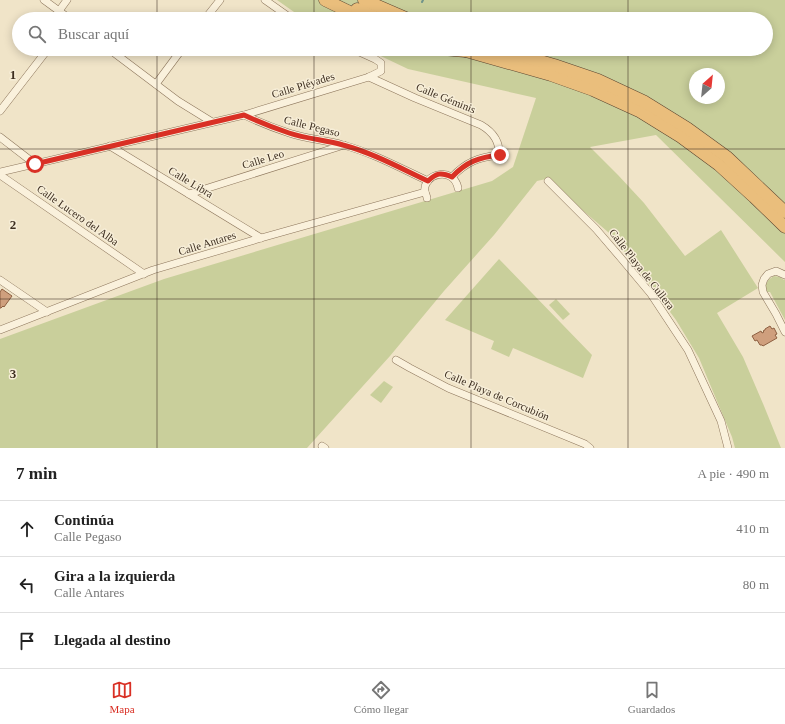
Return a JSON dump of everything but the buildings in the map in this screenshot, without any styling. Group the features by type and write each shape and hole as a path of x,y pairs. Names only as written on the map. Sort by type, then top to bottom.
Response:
{"highway":[{"path":"325,0 350,12"},
{"path":"342,0 362,12"},
{"path":"364,0 392,12"},
{"path":"374,0 398,12"},
{"path":"484,56 551,75 593,90 639,111 681,137 718,164 785,227"},
{"path":"522,56 598,80 645,102 687,128 726,156 785,212"}],"street":[{"path":"44,0 59,11 67,0"},
{"path":"211,12 220,0"},
{"path":"265,0 282,12"},
{"path":"0,111 43,56"},
{"path":"118,56 178,100 212,122"},
{"path":"156,84 177,56"},
{"path":"368,56 381,63 381,71 369,77"},
{"name":"Calle Pléyades","path":"244,115 369,77"},
{"name":"Calle Géminis","path":"369,77 415,98 482,125 490,130 500,148 500,155 485,157 470,162 452,177"},
{"path":"0,173 244,115"},
{"name":"Calle Pegaso","path":"244,115 290,134 344,145 390,163 428,181"},
{"path":"0,137 35,164"},
{"name":"Calle Leo","path":"189,194 344,145"},
{"name":"Calle Libra","path":"110,146 261,238"},
{"name":"Calle Lucero del Alba","path":"0,173 144,274"},
{"path":"428,181 433,176 438,174 446,174 452,177 458,188"},
{"name":"Calle Antares","path":"0,330 153,270 261,238 426,195 425,187 428,181"},
{"name":"Calle Playa de Cullera","path":"548,181 596,229 620,257 650,294 688,350 721,420 728,448"},
{"path":"785,275 776,271 768,274 762,285 763,292 785,332"},
{"path":"0,280 47,312"},
{"name":"Calle Playa de Corcubión","path":"396,360 448,388 585,444 590,448"}],"green space":[{"path":"277,0 785,0 785,262 656,135 590,147 644,203 685,256 721,230 758,288 717,313 743,357 781,448 735,448 732,437 699,358 676,320 608,232 546,179 537,181 494,235 444,291 390,356 307,448 0,448 0,339 164,279 492,181 513,167 536,98 408,69 381,56 773,56 773,12 294,12"},
{"path":"499,259 592,355 583,378 513,348 509,357 491,349 494,341 445,320"},
{"path":"774,276 780,277 784,280 785,279 785,320 770,292 767,292 766,289 767,282"},
{"path":"556,299 570,314 563,320 549,305"},
{"path":"384,381 393,387 381,403 370,395"}],"route":[{"path":"35,164 244,115 290,134 344,145 364,152 428,181 433,176 438,174 446,174 452,177 470,162 485,157 500,155"}]}
